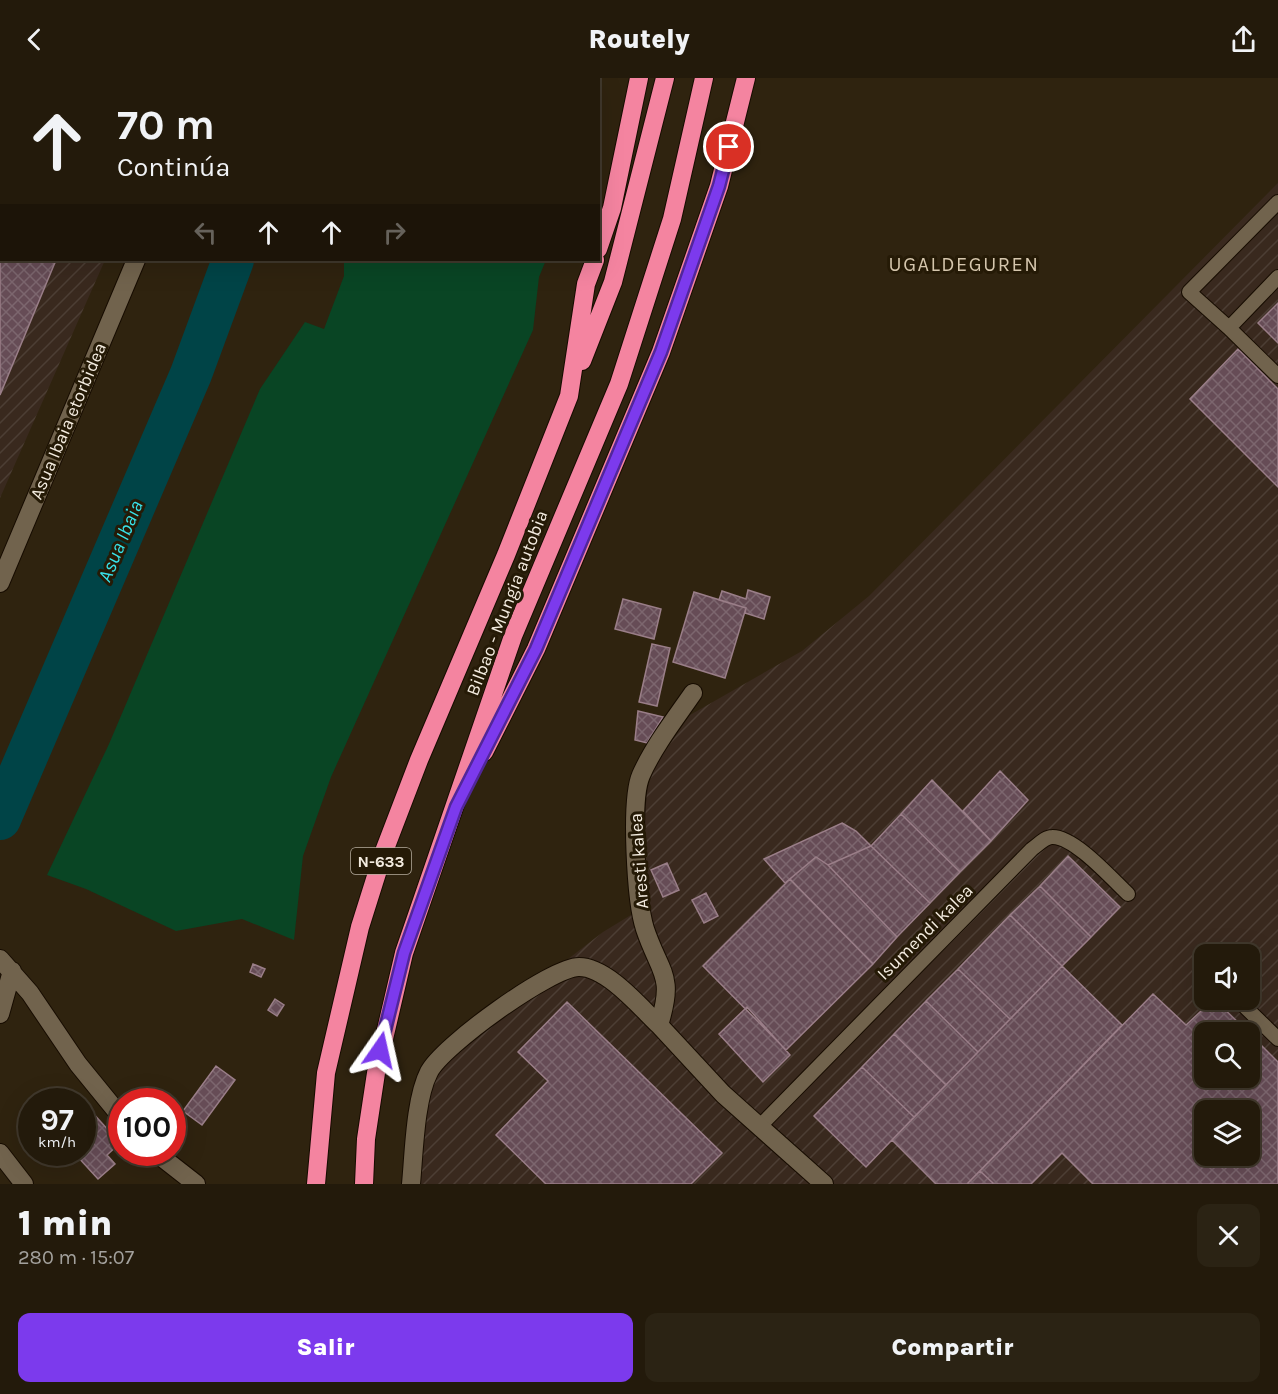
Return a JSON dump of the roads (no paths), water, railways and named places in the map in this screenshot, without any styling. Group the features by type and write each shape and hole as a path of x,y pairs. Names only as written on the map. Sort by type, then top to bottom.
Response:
{"highway":[{"name":"N-633","path":"569,396 613,282 665,78"},
{"name":"Bilbao - Mungia autobia","path":"364,1184 366,1139 390,1005 408,941 513,636 619,384 672,219 705,78"},
{"path":"456,807 536,649 661,352 719,186 746,78"},
{"path":"600,243 612,208 638,87"},
{"path":"569,396 586,284 595,261"},
{"name":"Bilbao - Mungia autobia","path":"316,1184 326,1073 341,999 363,917 383,855 419,760 506,555 569,396"}],"street":[{"name":"Asua Ibaia etorbidea","path":"0,583 136,261"},
{"name":"Aresti kalea","path":"658,1025 667,998 665,975 645,928 640,905 635,806 640,776 693,693"},
{"path":"0,1014 6,965"},
{"path":"6,965 108,1101"},
{"path":"411,1184 418,1116 428,1072 447,1048 528,990 561,970 581,966 610,979 658,1025 723,1094 824,1184"},
{"path":"0,1153 24,1184"},
{"path":"173,1166 196,1184"}],"lane":[{"path":"1278,202 1189,292 1278,376"},
{"path":"1229,328 1278,277"},
{"name":"Isumendi kalea","path":"760,1126 1032,849 1049,837 1061,838 1076,846 1128,894"},
{"path":"1248,1010 1278,1039"}],"waterway":[{"name":"Asua Ibaia","path":"0,819 191,374 233,261"}],"district":[{"name":"UGALDEGUREN","path":"964,264"}]}
